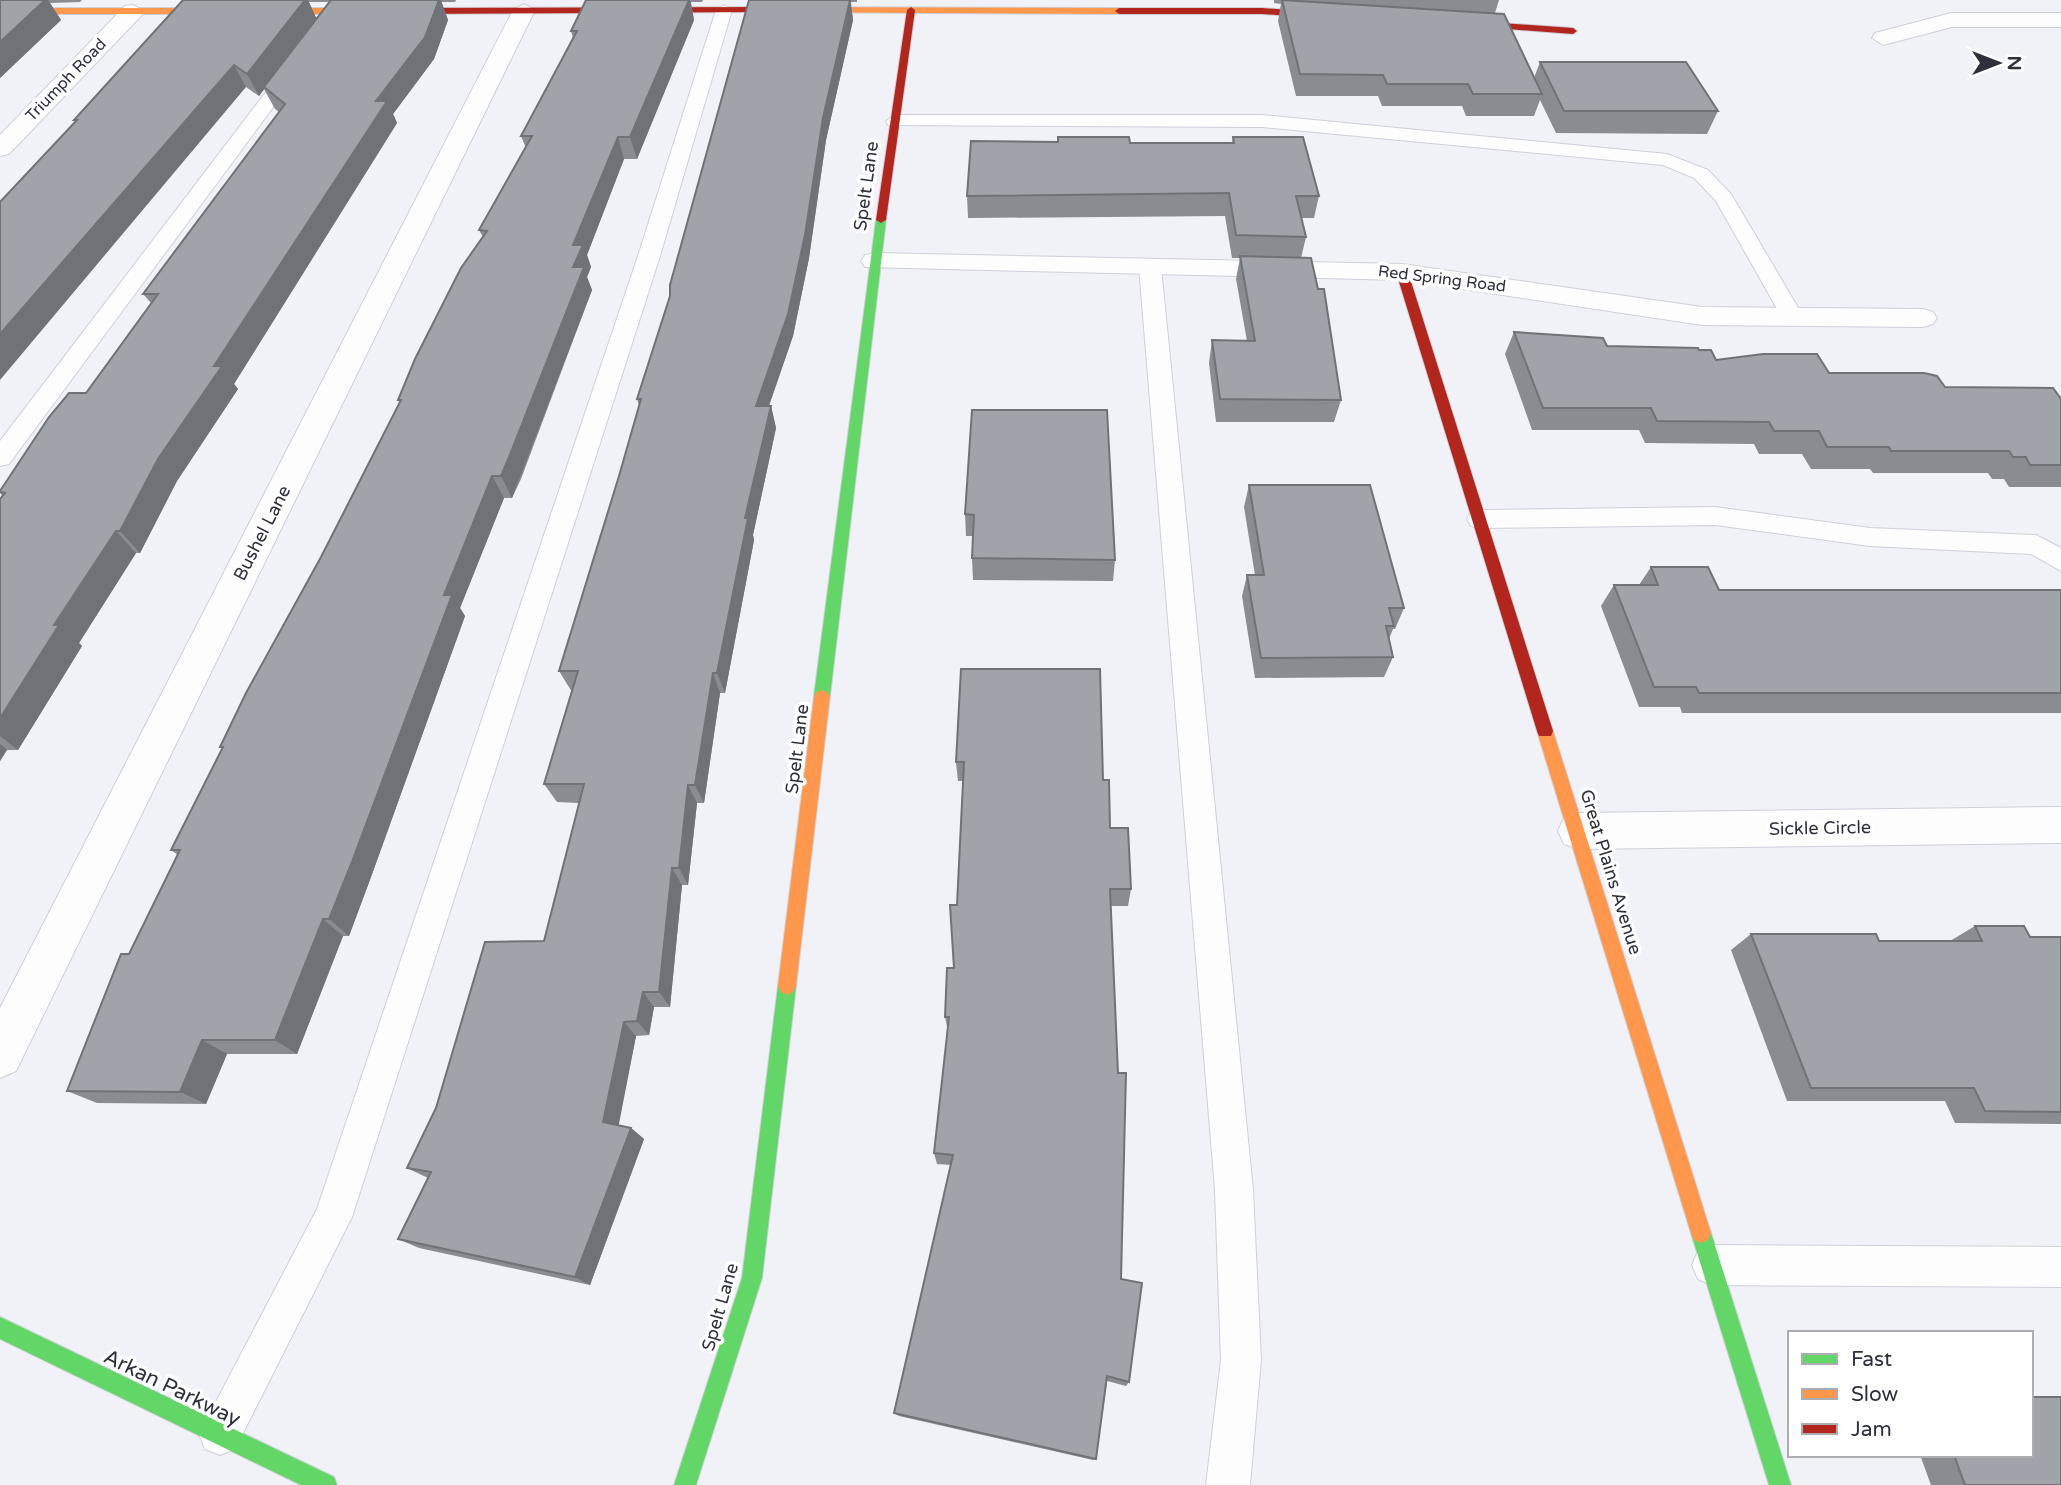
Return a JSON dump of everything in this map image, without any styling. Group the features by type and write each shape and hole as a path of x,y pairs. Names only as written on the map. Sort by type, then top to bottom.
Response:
{"street":[{"name":"Bushel Lane","path":"0,1055 524,10"},
{"name":"Spelt Lane","path":"685,1485 752,1278 875,261 911,10"},
{"path":"0,11 1262,11 1343,16"},
{"name":"Triumph Road","path":"0,149 133,11"},
{"path":"1883,38 1951,20 2061,20"},
{"path":"1438,22 1573,31"},
{"name":"Red Spring Road","path":"875,261 1402,272 1702,316 1923,318"},
{"name":"Great Plains Avenue","path":"1402,272 1780,1485"},
{"name":"Sickle Circle","path":"1578,831 2061,825"},
{"name":"Arkan Parkway","path":"0,1328 326,1485"}],"lane":[{"path":"220,1434 333,1217 512,666 641,281 724,10"},
{"path":"319,33 336,11"},
{"path":"0,458 303,55"},
{"path":"895,121 1262,121 1667,160 1701,174 1724,198 1792,316"},
{"path":"1150,267 1234,1190 1241,1360 1228,1485"},
{"path":"1480,519 1715,516 1870,537 2036,545 2061,561"},
{"path":"1712,1265 2061,1267"}],"building":[{"path":"0,0 45,0 0,42"},
{"path":"183,0 305,0 247,74 234,65 0,334 0,202"},
{"path":"331,0 439,0 425,37 376,101 387,101 214,366 222,366 158,459 120,531 116,531 54,625 59,625 0,718 0,499 5,493 0,491 49,417 69,393 86,393 158,294 143,294 285,104 264,87"},
{"path":"586,0 689,0 630,137 618,137 573,245 583,245 573,267 584,267 501,476 492,476 444,595 452,595 353,859 329,919 323,919 275,1040 202,1040 180,1092 67,1091 121,954 129,954 180,850 171,850 223,747 220,747 246,693 321,557 401,400 398,400 415,359 461,268 487,231 479,230 532,136 521,136 577,31 571,31"},
{"path":"749,0 850,0 823,118 805,235 788,314 756,406 771,406 745,518 748,518 717,673 713,673 695,785 688,785 679,868 672,868 659,992 643,992 637,1021 624,1022 603,1122 631,1128 575,1277 398,1239 431,1172 407,1168 436,1108 485,942 544,941 584,784 544,784 578,671 559,671 641,399 637,399 670,296 670,285"},
{"path":"1282,0 1504,14 1542,94 1473,94 1468,84 1387,84 1383,75 1300,74"},
{"path":"1540,62 1686,62 1718,111 1564,111"},
{"path":"1058,137 1129,137 1130,143 1234,143 1233,137 1303,137 1319,196 1296,196 1306,237 1236,235 1229,193 967,196 971,141 1058,142"},
{"path":"1240,256 1311,258 1318,289 1324,289 1341,400 1220,399 1212,340 1255,341"},
{"path":"1514,332 1603,338 1607,346 1698,348 1711,350 1716,360 1763,354 1817,354 1829,373 1924,373 1937,376 1945,387 2053,388 2061,399 2061,465 2030,465 2026,457 2013,457 2009,451 1891,451 1889,447 1827,447 1819,431 1774,431 1769,422 1657,421 1651,408 1543,408"},
{"path":"972,410 1107,410 1115,560 972,558 974,515 965,514"},
{"path":"1249,485 1370,485 1404,608 1389,608 1394,626 1386,626 1393,657 1261,658 1247,575 1264,575"},
{"path":"1651,567 1708,567 1719,590 2061,590 2061,693 1699,693 1696,687 1654,687 1614,585 1658,585"},
{"path":"961,669 1100,669 1103,780 1109,780 1110,828 1128,828 1131,889 1110,889 1118,1073 1126,1073 1121,1279 1142,1283 1129,1382 1107,1376 1096,1459 894,1413 953,1155 934,1153 949,1017 945,1017 947,968 954,968 950,905 957,905 964,762 956,762"},
{"path":"1975,926 2024,926 2030,937 2061,937 2061,1112 1985,1111 1974,1088 1811,1088 1751,934 1876,934 1879,941 1982,941"},
{"path":"2033,1397 2061,1397 2061,1485 1965,1485 1955,1457 2033,1457"}],"traffic: fast":[{"path":"822,696 881,220"},
{"path":"685,1485 752,1278 787,986"},
{"path":"1701,1233 1780,1485"},
{"path":"0,1328 326,1485"}],"traffic: slow":[{"path":"763,10 1119,11"},
{"path":"0,11 399,11"},
{"path":"787,986 822,696"},
{"path":"1545,731 1701,1233"}],"traffic: jam":[{"path":"399,11 763,10"},
{"path":"881,220 911,10"},
{"path":"1119,11 1262,11 1331,16"},
{"path":"1458,23 1573,31"},
{"path":"1402,272 1545,731"}]}
